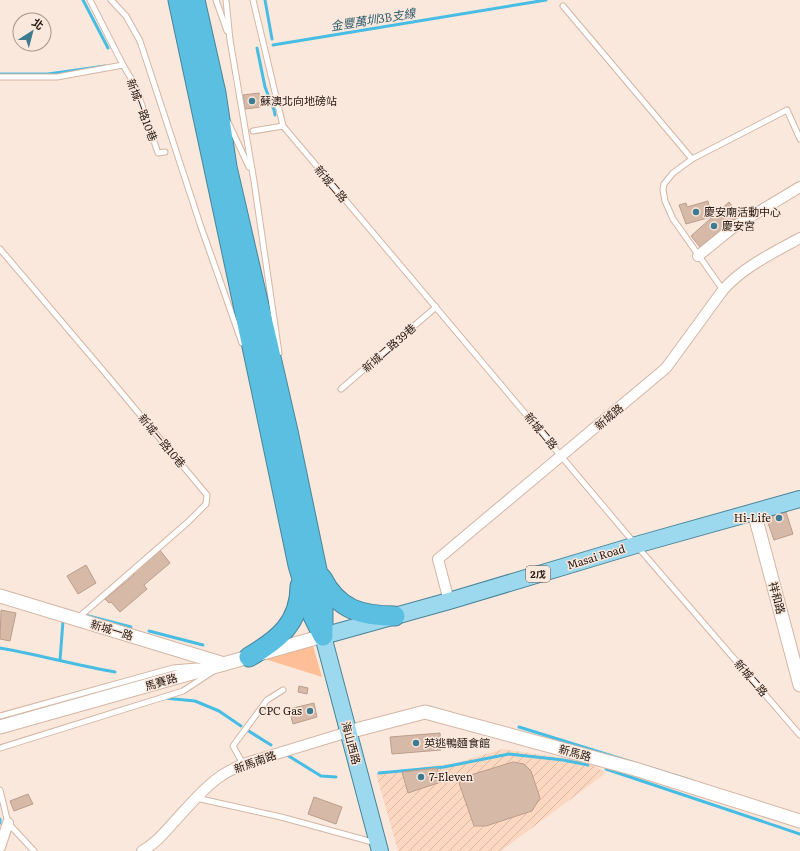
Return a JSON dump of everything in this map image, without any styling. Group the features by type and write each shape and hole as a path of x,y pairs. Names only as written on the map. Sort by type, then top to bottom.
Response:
{"highway":[{"path":"178,0 298,565 313,616 322,636"},
{"path":"195,0 216,93 227,167 288,431 318,570 323,602 324,622 322,636"},
{"path":"249,657 276,639 292,621 299,603 300,588 298,565"},
{"path":"318,570 327,588 340,603 364,614 395,616"}],"main road":[{"name":"Masai Road","path":"322,636 449,601 636,545 800,499"},
{"name":"海山西路","path":"322,636 380,848"}],"street":[{"path":"698,256 735,226 800,187"},
{"name":"新城路","path":"449,601 438,558 666,368 723,290 733,279 800,238"},
{"name":"祥和路","path":"754,512 800,685"},
{"name":"新城一路","path":"0,596 224,664"},
{"name":"馬賽路","path":"0,727 322,636"},
{"name":"新馬路","path":"348,732 425,712 635,769 800,821"},
{"name":"新馬南路","path":"142,851 159,838 196,798 220,776 243,764 348,732"},
{"path":"0,847 8,823"}],"lane":[{"path":"90,0 122,65"},
{"path":"111,0 126,16 140,41 200,224 244,347"},
{"path":"216,0 230,40"},
{"path":"226,0 230,40 254,181 276,324 280,362"},
{"path":"252,0 283,126 253,132"},
{"path":"563,6 692,158"},
{"name":"新城一路10巷","path":"0,77 57,76 122,65 135,85 158,153 165,152"},
{"path":"216,93 224,113"},
{"path":"723,290 673,220 665,201 663,190 668,179 692,158 787,110 800,139"},
{"path":"227,119 246,157 254,181"},
{"name":"新城二路","path":"283,126 636,545 800,735"},
{"name":"新城一路10巷","path":"0,249 207,495 206,504 188,522 77,619"},
{"name":"新城二路39巷","path":"341,389 436,307"},
{"path":"248,354 260,384"},
{"path":"282,377 288,431"},
{"path":"0,716 172,668 224,664"},
{"path":"0,748 183,691 224,664"},
{"path":"243,764 233,746 267,700 283,690"},
{"path":"0,790 8,823 34,851"},
{"path":"196,798 281,816 380,848"}],"shaded area":[{"path":"313,646 322,677 265,659"},
{"path":"503,749 589,762 606,773 501,851 398,851 376,774 456,763"}],"building":[{"name":"蘇澳北向地磅站","path":"259,93 261,107 245,109 243,95"},
{"name":"慶安廟活動中心","path":"708,201 711,217 686,224 679,205 686,203 687,207"},
{"name":"慶安宮","path":"729,202 739,215 700,247 691,236"},
{"path":"786,512 793,534 774,540 768,523 772,516"},
{"path":"159,549 170,563 144,585 147,589 120,612 111,602 109,603 105,599 134,575 131,572"},
{"path":"86,565 96,583 78,594 67,576"},
{"path":"1,610 16,613 10,641 0,639"},
{"path":"299,686 308,688 307,694 298,692"},
{"path":"314,703 317,717 293,724 289,709"},
{"name":"英逃鴨麵食館","path":"440,733 441,750 392,754 390,737"},
{"path":"513,762 524,764 531,771 540,798 532,811 486,826 474,826 459,783 464,777"},
{"name":"7-Eleven","path":"437,768 441,782 408,793 402,772"},
{"path":"28,794 33,804 14,811 10,801"},
{"path":"314,797 342,807 336,824 308,814"}],"waterway":[{"path":"83,0 108,48"},
{"path":"265,0 272,39"},
{"name":"金豐萬圳3B支線","path":"273,45 546,0"},
{"path":"257,48 265,87 275,115"},
{"path":"0,74 48,74 105,66"},
{"path":"81,614 131,627"},
{"path":"60,660 63,621"},
{"path":"149,631 203,645"},
{"path":"0,648 115,672"},
{"path":"164,698 195,701 219,711 241,726"},
{"path":"519,727 693,781"},
{"path":"247,730 271,745"},
{"path":"379,773 444,767 509,754 563,760 588,765"},
{"path":"287,755 321,776 336,777"},
{"path":"606,769 800,834"}],"place":[{"name":"蘇澳北向地磅站","path":"252,101"},
{"name":"慶安廟活動中心","path":"696,212"},
{"name":"慶安宮","path":"714,226"},
{"name":"Hi-Life","path":"779,518"},
{"name":"CPC Gas","path":"310,711"},
{"name":"英逃鴨麵食館","path":"416,743"},
{"name":"7-Eleven","path":"421,777"}]}
